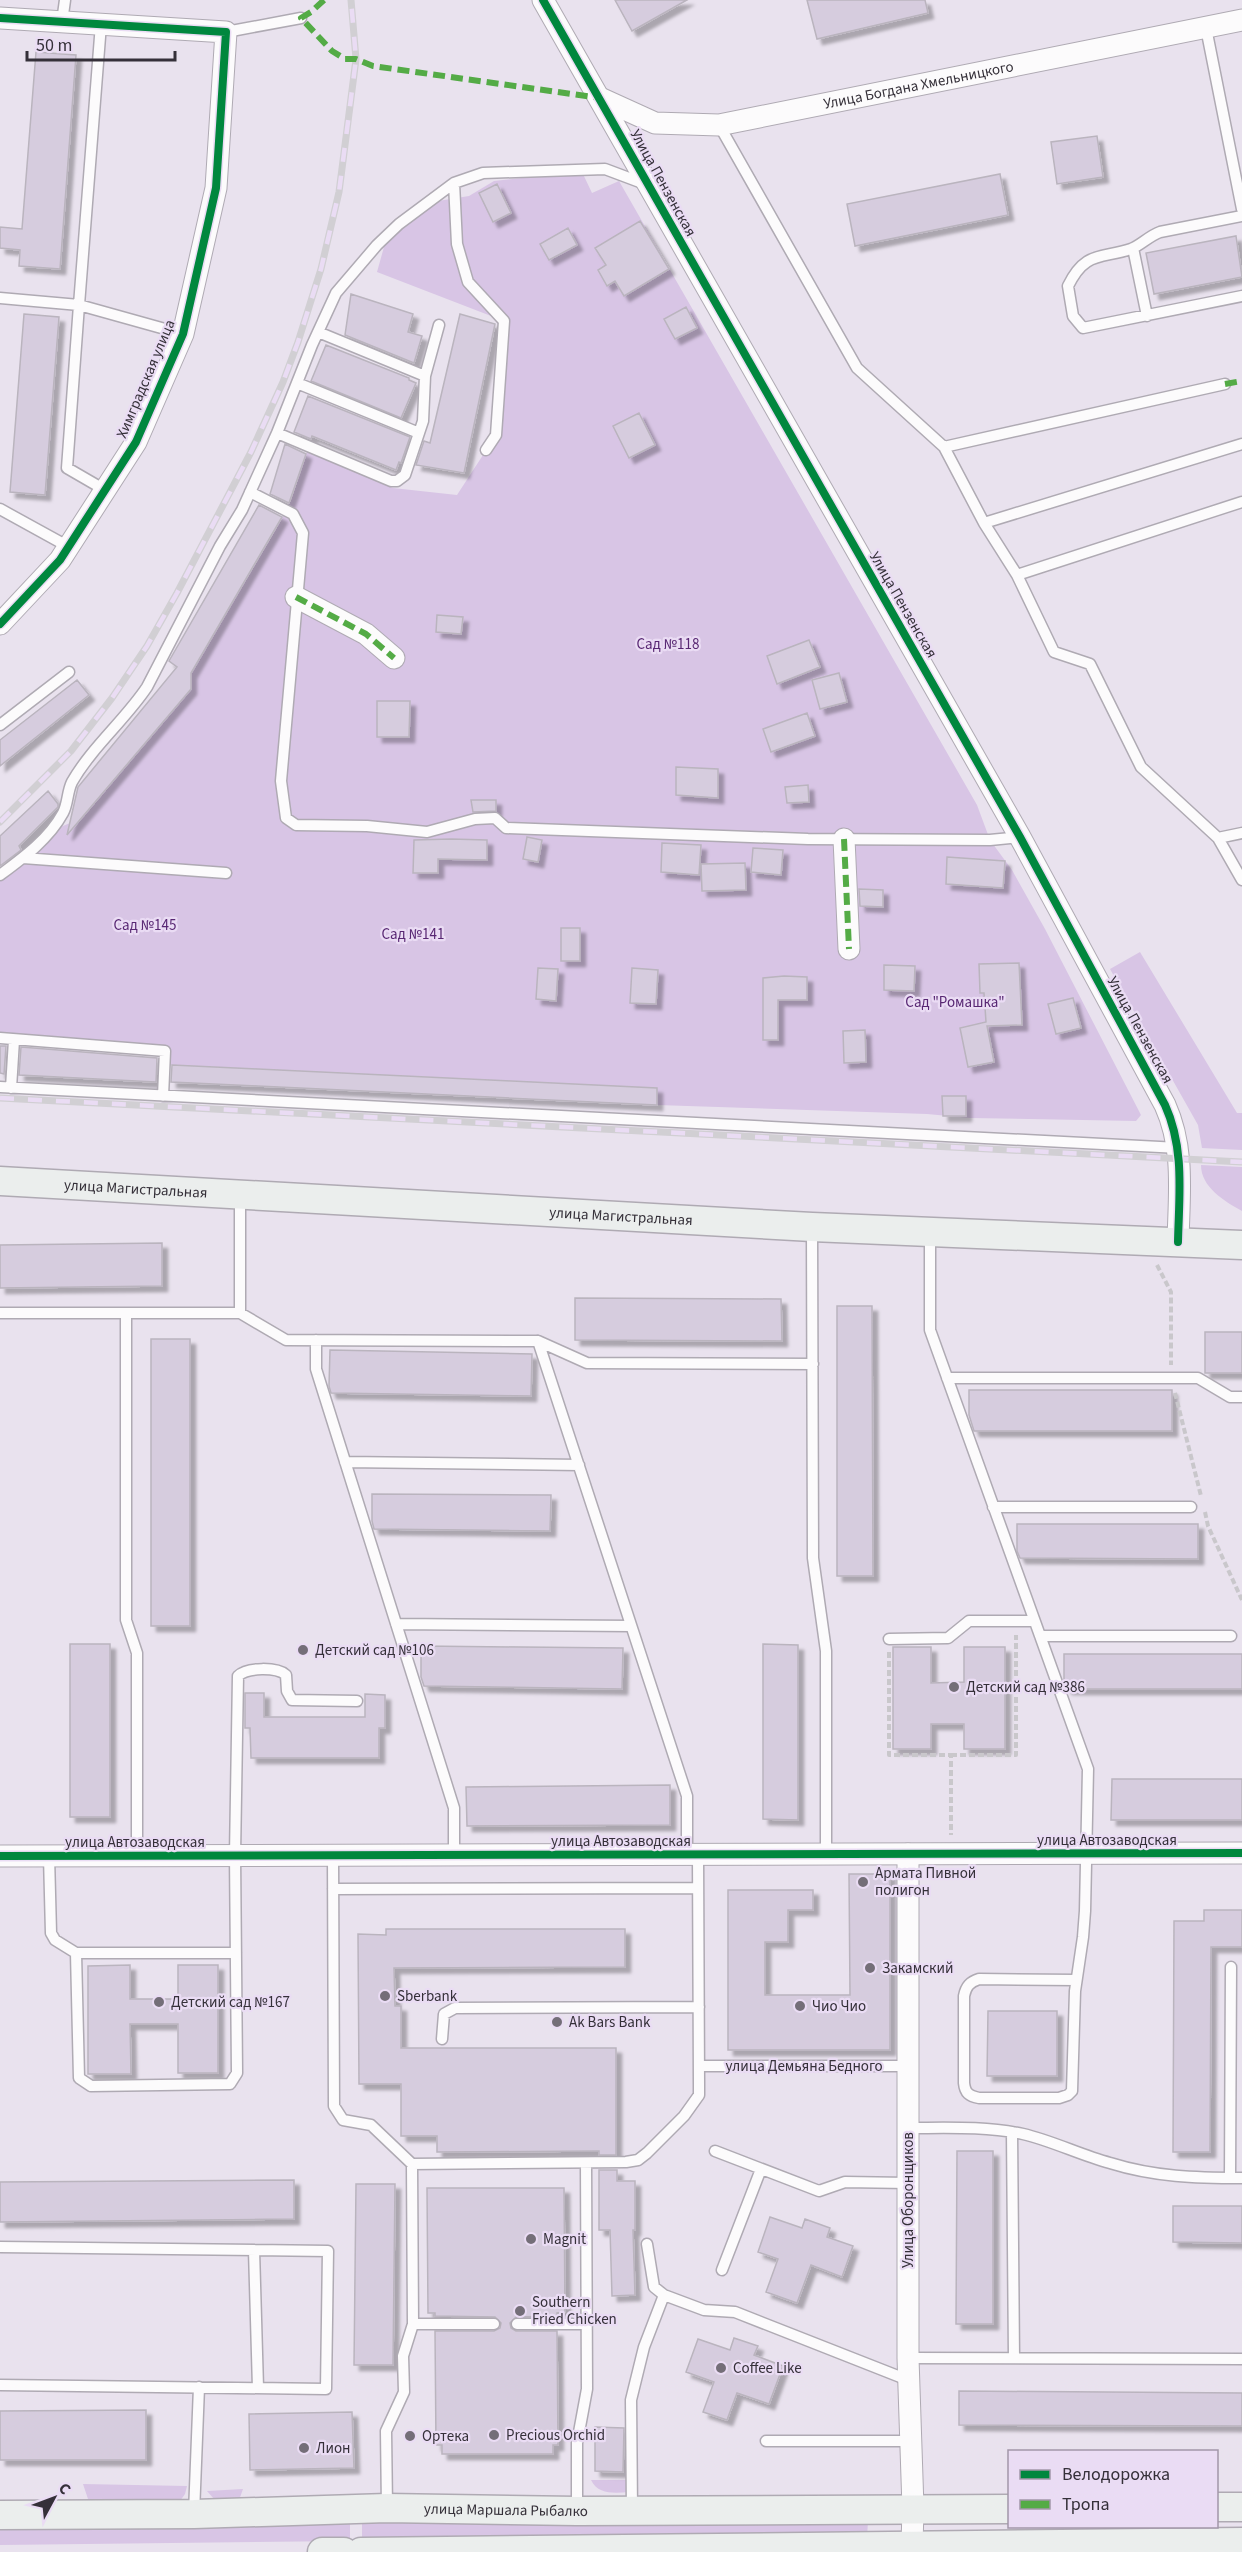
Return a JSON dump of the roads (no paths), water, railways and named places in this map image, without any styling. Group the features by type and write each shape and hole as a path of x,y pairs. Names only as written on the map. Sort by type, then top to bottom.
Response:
{"main road":[{"name":"улица Магистральная","path":"0,1180 813,1227 1242,1245"},
{"path":"1218,2507 1242,2507"},
{"name":"улица Маршала Рыбалко","path":"0,2515 194,2514 387,2508 577,2511 1008,2509"},
{"path":"361,2552 928,2548 1242,2542"},
{"path":"322,2552 344,2552"}],"street":[{"name":"Улица Пензенская","path":"543,0 1020,837 1165,1105 1172,1120 1179,1149 1178,1242"},
{"path":"0,18 226,32"},
{"name":"Улица Богдана Хмельницкого","path":"600,98 655,123 719,125 1242,20"},
{"name":"Химградская улица","path":"0,624 60,560 136,442 183,334 216,188 226,32"},
{"path":"296,597 366,634 394,658"},
{"path":"844,839 849,949"},
{"name":"улица Автозаводская","path":"0,1856 1242,1853"},
{"name":"Улица Оборонщиков","path":"908,1854 908,2380 913,2508 928,2548"}],"lane":[{"path":"62,22 65,0"},
{"path":"226,32 301,18"},
{"path":"102,24 67,468 105,490"},
{"path":"1206,28 1242,209"},
{"path":"719,125 857,368 944,447 984,523 1017,575 1054,652 1090,664 1141,767 1218,838 1242,880"},
{"path":"0,875 23,858 51,831 64,812 72,783 147,687 250,492 336,292 377,245 399,224 454,183 483,173 605,169 648,185"},
{"path":"454,183 457,244 468,282 504,321 496,435 486,450"},
{"path":"1242,216 1160,232 1151,235 1133,248 1087,260 1068,286 1073,316 1083,328 1242,296"},
{"path":"1133,248 1147,316"},
{"path":"0,298 80,305 183,334"},
{"path":"277,433 397,481 405,475 423,421 425,376 439,325"},
{"path":"318,332 425,376"},
{"path":"297,383 419,434"},
{"path":"944,447 1225,384"},
{"path":"984,523 1242,444"},
{"path":"250,492 293,514 303,533 281,780 286,818 296,825 367,826 427,832 475,819 495,818 506,828 844,839 990,840 1020,837"},
{"path":"1017,575 1242,502"},
{"path":"0,509 69,546"},
{"path":"0,724 69,672"},
{"path":"1218,838 1242,833"},
{"path":"23,858 226,873"},
{"path":"0,1038 165,1051 163,1096"},
{"path":"14,1040 5,1088 1179,1149"},
{"path":"240,1194 240,1313"},
{"path":"813,1227 813,1558 826,1651 826,1854"},
{"path":"930,1232 930,1330 1088,1768 1083,1937 1076,1980 1072,2091 1068,2096 1059,2098 970,2096 965,2090 964,2083 964,1996 966,1987 979,1979 1076,1980"},
{"path":"0,1313 240,1313 286,1340 538,1341 587,1363 813,1364"},
{"path":"126,1313 126,1620 137,1653 137,1856"},
{"path":"316,1340 316,1369 454,1808 454,1855"},
{"path":"333,1855 334,2106 343,2120 371,2125 412,2163 626,2163 638,2160 647,2153 693,2106 699,2095 698,1888 687,1796 538,1341"},
{"path":"947,1378 1198,1378 1230,1397 1242,1397"},
{"path":"345,1462 579,1465"},
{"path":"993,1507 1191,1507"},
{"path":"889,1639 948,1638 969,1622 1035,1621"},
{"path":"396,1624 631,1626"},
{"path":"1040,1636 1231,1636"},
{"path":"76,1953 79,2078 92,2086 223,2086 230,2084 237,2073 235,1855 238,1676 249,1671 278,1671 286,1676 287,1691 292,1700 357,1701"},
{"path":"49,1856 51,1933 55,1940 76,1953 236,1953"},
{"path":"333,1889 698,1888"},
{"path":"1230,2178 1231,1967"},
{"path":"442,2039 444,2014 455,2008 699,2007"},
{"name":"улица Демьяна Бедного","path":"699,2067 908,2066"},
{"path":"908,2128 1011,2132 1056,2143 1110,2164 1139,2171 1179,2178 1242,2178"},
{"path":"1011,2132 1014,2358"},
{"path":"715,2151 819,2191 845,2182 908,2183"},
{"path":"387,2508 386,2431 404,2392 404,2356 413,2324 412,2163"},
{"path":"577,2511 577,2443 587,2389 586,2163"},
{"path":"722,2270 761,2169"},
{"path":"647,2244 654,2287 664,2295 704,2310 735,2312 908,2380"},
{"path":"0,2247 328,2251 326,2389 0,2385"},
{"path":"254,2250 258,2388"},
{"path":"632,2511 631,2400 644,2347 664,2295"},
{"path":"413,2324 494,2324"},
{"path":"518,2324 587,2324"},
{"path":"908,2358 1242,2359"},
{"path":"194,2514 199,2387"},
{"path":"766,2441 910,2441"}],"railway":[{"path":"0,822 71,751 112,698 147,646 251,452 283,382 321,269 339,192 356,59 351,0"},
{"path":"0,1098 1242,1162"}],"place":[{"name":"Детский сад №106","path":"303,1650"},
{"name":"Детский сад №386","path":"954,1687"},
{"name":"Армата Пивной полигон","path":"863,1882"},
{"name":"Закамский","path":"870,1968"},
{"name":"Sberbank","path":"385,1996"},
{"name":"Детский сад №167","path":"159,2002"},
{"name":"Чио Чио","path":"800,2006"},
{"name":"Ak Bars Bank","path":"557,2022"},
{"name":"Magnit","path":"531,2239"},
{"name":"Southern Fried Chicken","path":"520,2311"},
{"name":"Coffee Like","path":"721,2368"},
{"name":"Precious Orchid","path":"494,2435"},
{"name":"Ортека","path":"410,2436"},
{"name":"Лион","path":"304,2448"}],"park label":[{"name":"Сад №118","path":"668,644"},
{"name":"Сад №145","path":"145,925"},
{"name":"Сад №141","path":"413,934"},
{"name":"Сад \"Ромашка\"","path":"955,1002"}]}
